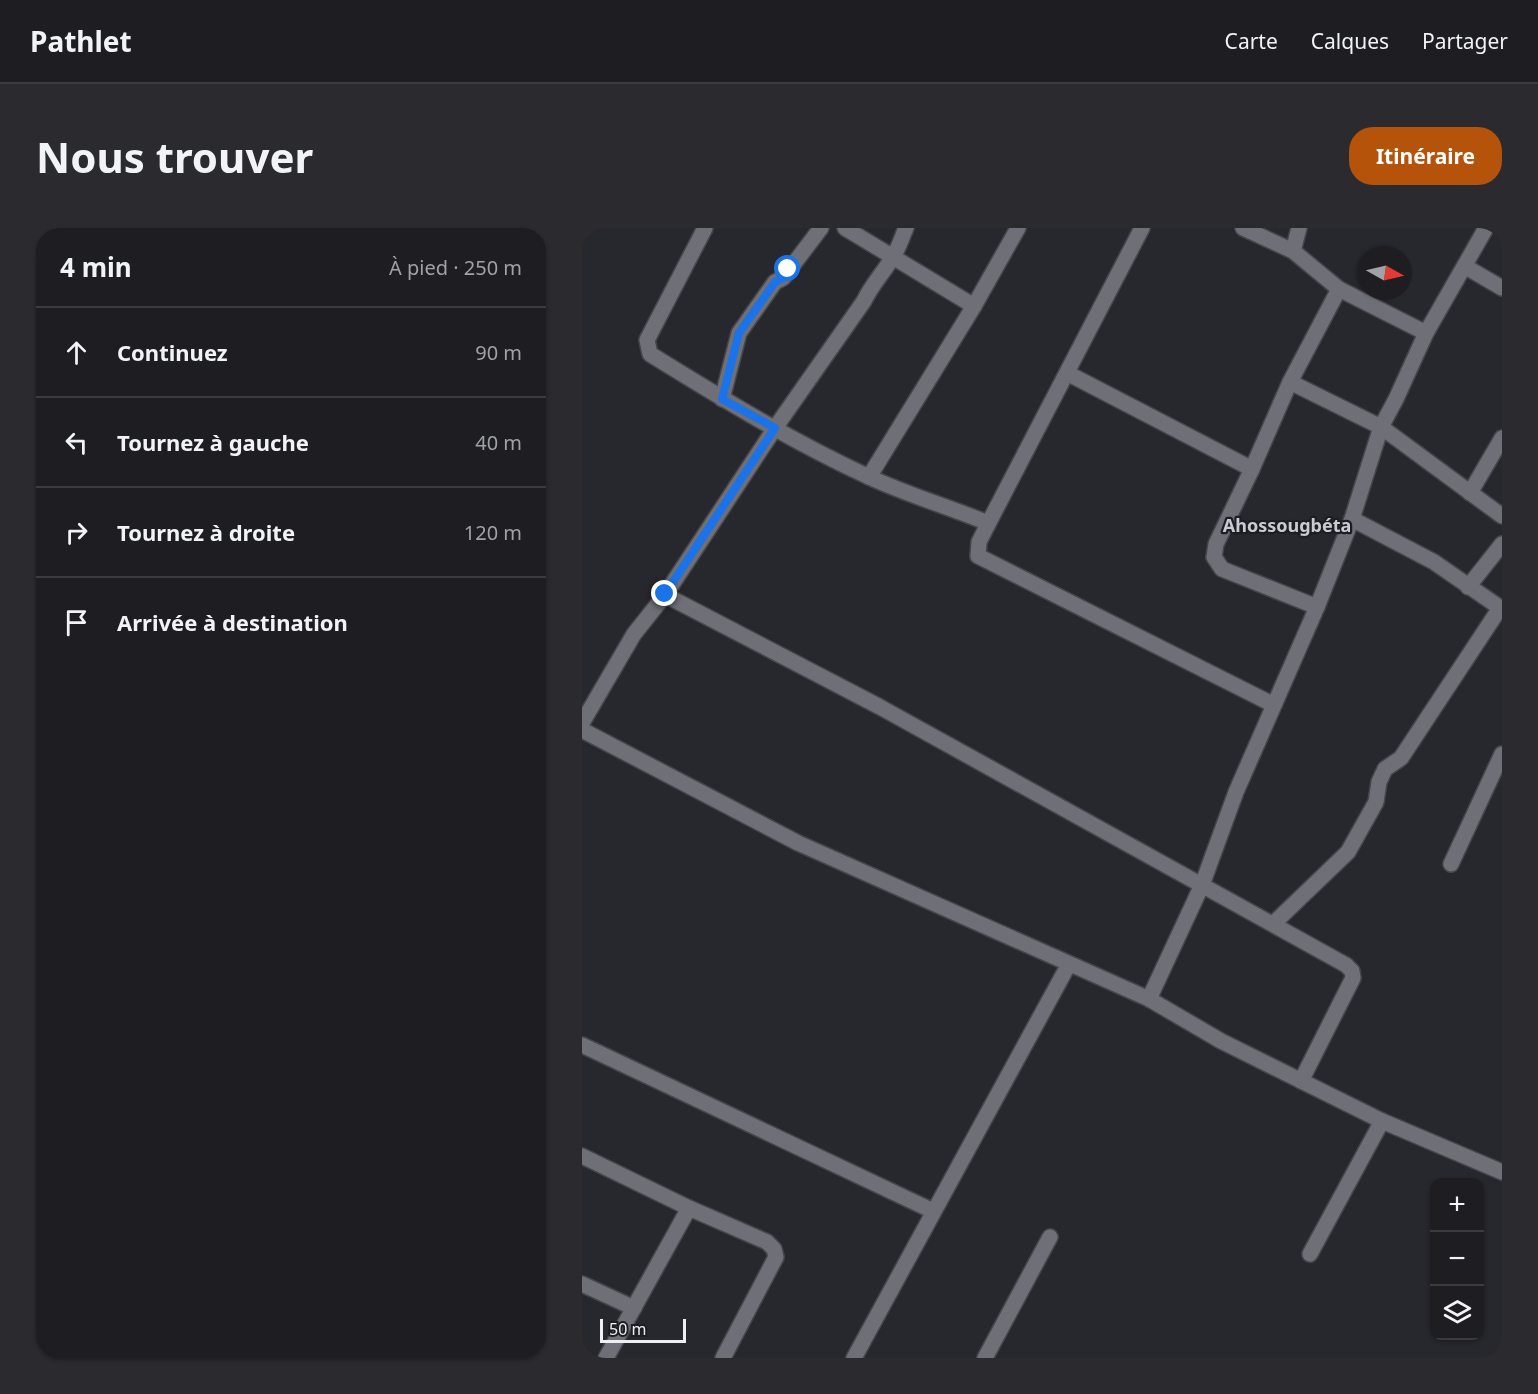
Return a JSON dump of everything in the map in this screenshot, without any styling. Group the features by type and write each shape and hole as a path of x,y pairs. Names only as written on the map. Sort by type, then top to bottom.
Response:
{"street":[{"path":"705,228 647,340 650,354 722,399 869,477 988,523"},
{"path":"722,399 739,333 775,282 783,278 821,228"},
{"path":"845,228 974,306"},
{"path":"582,723 634,634 665,594 893,256 906,228"},
{"path":"869,477 974,306 1018,228"},
{"path":"1142,228 988,523 979,542 978,556 1274,705"},
{"path":"1243,228 1293,251 1339,289 1426,333"},
{"path":"1293,251 1299,228"},
{"path":"1149,999 1202,885 1236,792 1317,607 1352,519 1381,428 1426,333 1466,267 1486,228"},
{"path":"1466,267 1502,288"},
{"path":"1317,607 1222,569 1214,557 1216,544 1290,382 1339,289"},
{"path":"1067,373 1252,469"},
{"path":"1290,382 1381,428 1502,516"},
{"path":"1470,493 1502,438"},
{"path":"1274,923 1348,852 1376,802 1379,782 1385,769 1401,758 1501,609 1434,562 1352,519"},
{"path":"1468,587 1502,544"},
{"path":"665,594 880,707 1346,964 1352,971 1353,978 1301,1081"},
{"path":"582,730 798,843 1149,999 1221,1041 1382,1121 1502,1172"},
{"path":"1451,864 1502,754"},
{"path":"854,1358 1069,964"},
{"path":"582,1045 933,1211"},
{"path":"1310,1254 1382,1121"},
{"path":"582,1156 689,1208 767,1242 774,1249 776,1257 723,1358"},
{"path":"606,1358 689,1208"},
{"path":"985,1358 1050,1237"},
{"path":"582,1284 634,1308"}],"district":[{"name":"Ahossougbéta","path":"1287,525"}],"route":[{"path":"665,594 775,428 722,399 726,375 739,333 775,282 783,278 788,269"}]}
